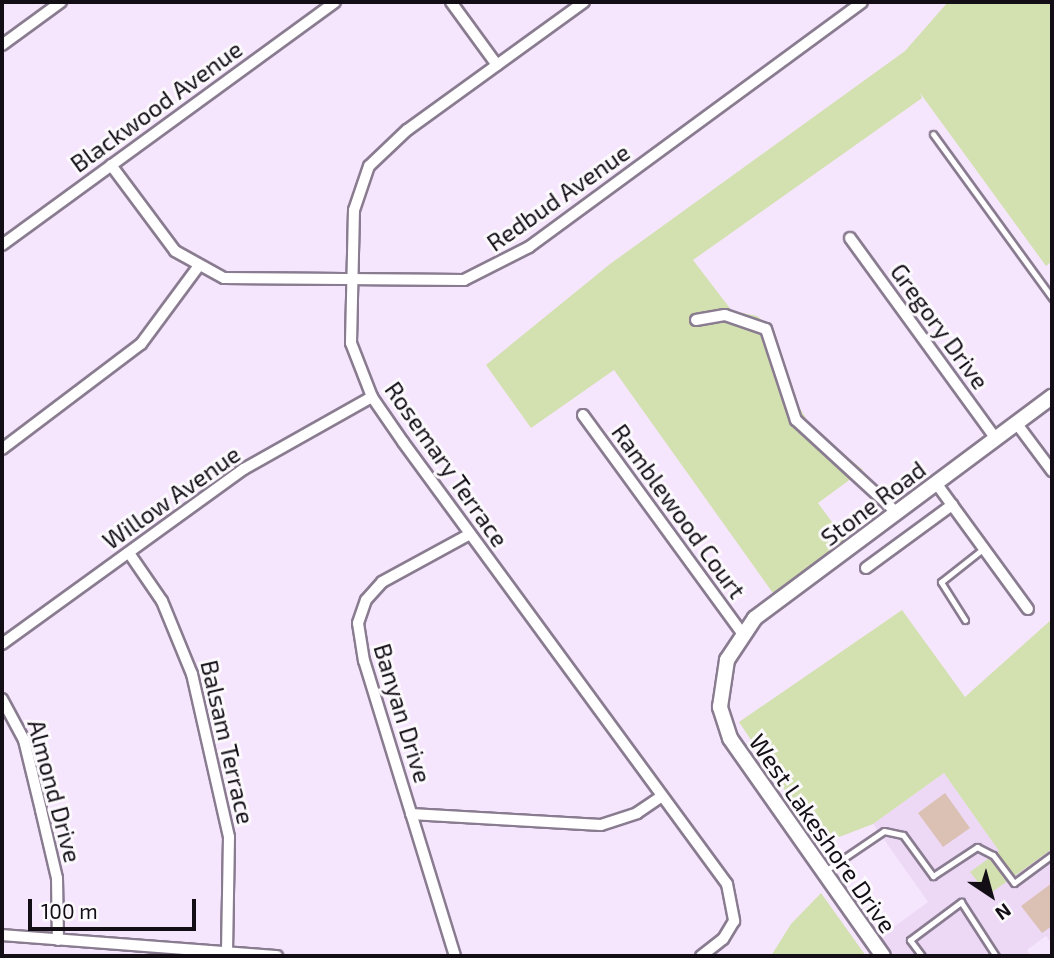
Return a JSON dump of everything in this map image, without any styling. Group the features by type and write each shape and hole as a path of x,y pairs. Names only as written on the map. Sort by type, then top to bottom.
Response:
{"street":[{"path":"2,45 61,2"},
{"name":"Blackwood Avenue","path":"2,244 335,2"},
{"path":"451,2 497,65"},
{"name":"Rosemary Terrace","path":"584,2 383,149 369,166 354,210 352,343 372,397 727,884 735,909 723,939 701,956"},
{"name":"Redbud Avenue","path":"111,165 163,239 198,267 233,279 451,282 504,263 862,2"},
{"name":"Gregory Drive","path":"850,238 996,439"},
{"path":"2,449 141,344 198,267"},
{"path":"696,320 726,315 766,329 796,420 897,513"},
{"name":"Willow Avenue","path":"2,644 244,469 372,397"},
{"name":"Stone Road","path":"729,653 742,633 1052,397"},
{"name":"Ramblewood Court","path":"583,415 742,633"},
{"path":"1017,424 1052,471"},
{"path":"936,484 1028,609"},
{"path":"866,568 952,505"},
{"name":"Banyan Drive","path":"455,956 364,662 358,622 366,600 382,582 470,534"},
{"name":"Balsam Terrace","path":"129,553 162,601 192,674 229,836 227,954"},
{"name":"West Lakeshore Drive","path":"729,653 720,692 730,738 883,956"},
{"name":"Almond Drive","path":"2,699 24,740 57,878 58,940"},
{"path":"411,814 601,825 637,813 662,796"},
{"path":"2,935 277,956"}],"lane":[{"path":"933,134 1052,298"},
{"path":"965,620 942,582 984,548"},
{"path":"823,873 884,831 904,835 933,876 977,847 993,855 1014,883 1052,855"},
{"path":"922,956 910,940 961,902 996,956"}],"shaded area":[{"path":"944,773 999,851 987,895 1052,849 1052,944 1046,936 1027,950 1031,956 894,956 880,937 928,902 873,824"}],"green space":[{"path":"948,2 1052,2 1052,261 1046,266 920,93 922,98 693,260 732,311 757,316 774,330 799,407 812,428 863,470 818,503 846,541 775,596 614,370 531,428 486,365 610,264 905,51"},
{"path":"902,610 965,697 1052,619 1052,849 988,895 970,872 999,851 944,773 873,824 821,844 739,722"},
{"path":"821,893 866,956 771,956 791,924"}],"building":[{"path":"945,793 970,828 943,847 918,813"},
{"path":"1052,883 1052,926 1042,933 1021,906"}]}
